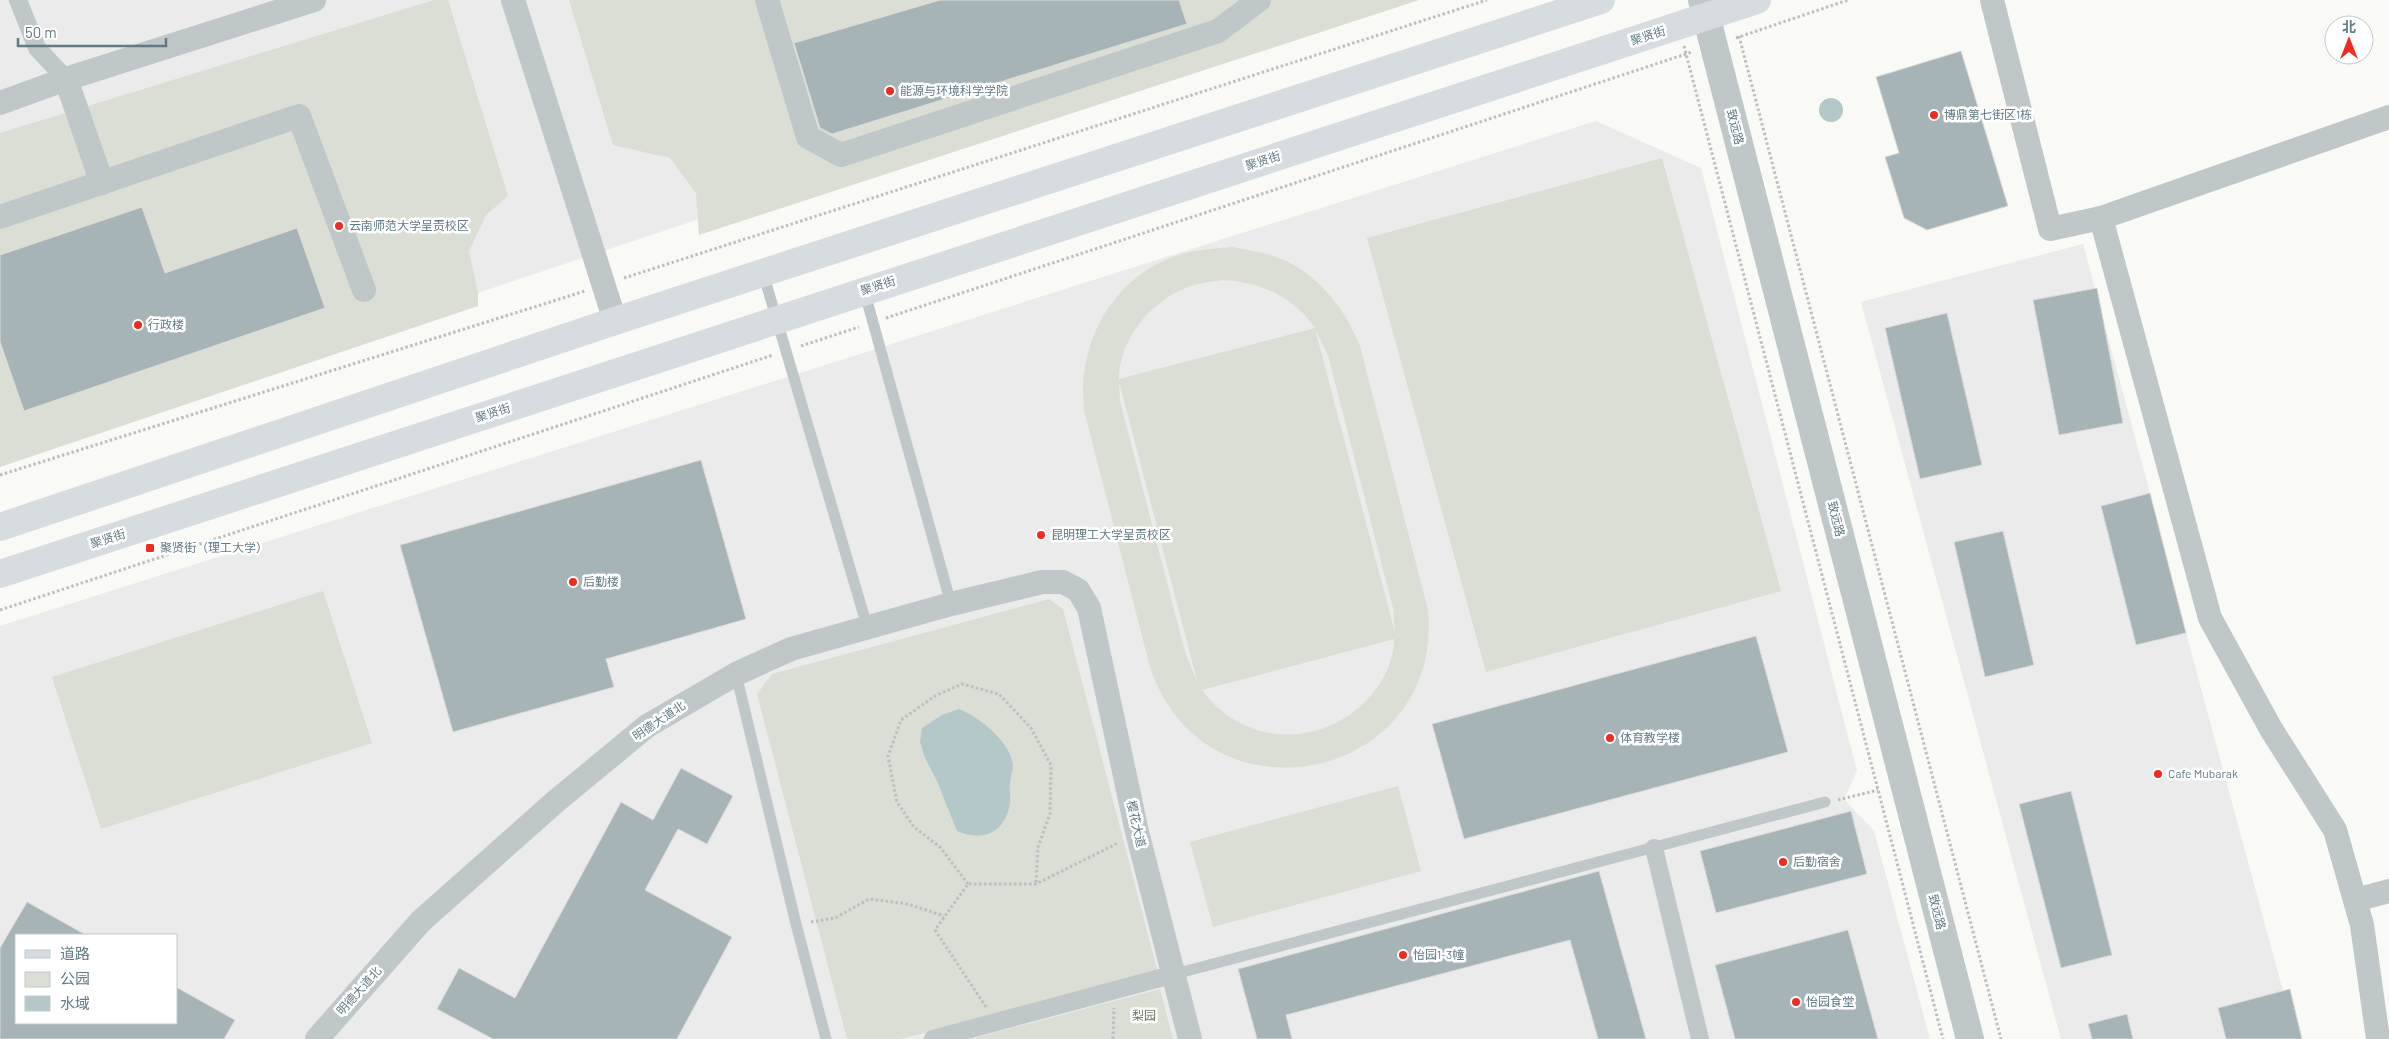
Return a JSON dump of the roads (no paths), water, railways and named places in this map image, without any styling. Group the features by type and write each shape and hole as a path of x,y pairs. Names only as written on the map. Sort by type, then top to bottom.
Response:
{"main road":[{"path":"0,527 615,321 1601,0"},
{"name":"聚贤街","path":"0,574 864,290 1678,26 1704,8 1744,4"}],"street":[{"path":"18,0 37,48 66,79 102,183"},
{"path":"0,103 66,79 314,0"},
{"path":"513,0 615,321"},
{"path":"767,0 808,137 841,155 1218,31 1235,8 1259,0"},
{"path":"1992,0 2050,229 2101,218 2389,117"},
{"name":"致远路","path":"1704,8 1970,1039"},
{"path":"0,217 299,116 364,290"},
{"path":"2101,218 2210,618 2271,729 2335,830 2362,925 2378,1039"},
{"name":"明德大道北","path":"317,1039 421,921 555,802 647,726 736,674 791,649 867,626 1042,582 1063,582 1078,590 1089,608"},
{"name":"樱花大道","path":"1089,608 1137,832 1175,974 1190,1039"},
{"path":"1654,848 1700,1039"},
{"path":"2355,900 2389,891"},
{"path":"933,1039 1175,974"}],"lane":[{"path":"764,273 785,351 867,626"},
{"path":"864,290 950,604"},
{"path":"736,674 796,924 826,1039"},
{"path":"1175,974 1826,802"}],"water":[{"path":"1831,98 1839,102 1843,110 1839,118 1831,122 1823,118 1819,110 1823,102"},
{"path":"959,709 975,717 1000,739 1011,756 1013,765 1010,803 1007,813 998,828 984,835 967,834 957,831 937,781 925,758 920,742 922,728 942,715"}],"place":[{"name":"能源与环境科学学院","path":"890,91"},
{"name":"博鼎第七街区1栋","path":"1934,115"},
{"name":"云南师范大学呈贡校区","path":"339,226"},
{"name":"行政楼","path":"138,325"},
{"name":"昆明理工大学呈贡校区","path":"1041,535"},
{"name":"聚贤街（理工大学）","path":"150,548"},
{"name":"后勤楼","path":"573,582"},
{"name":"体育教学楼","path":"1610,738"},
{"name":"Cafe Mubarak","path":"2158,774"},
{"name":"后勤宿舍","path":"1783,862"},
{"name":"怡园1-3幢","path":"1403,955"},
{"name":"怡园食堂","path":"1796,1002"}],"park label":[{"name":"梨园","path":"1144,1016"}]}
